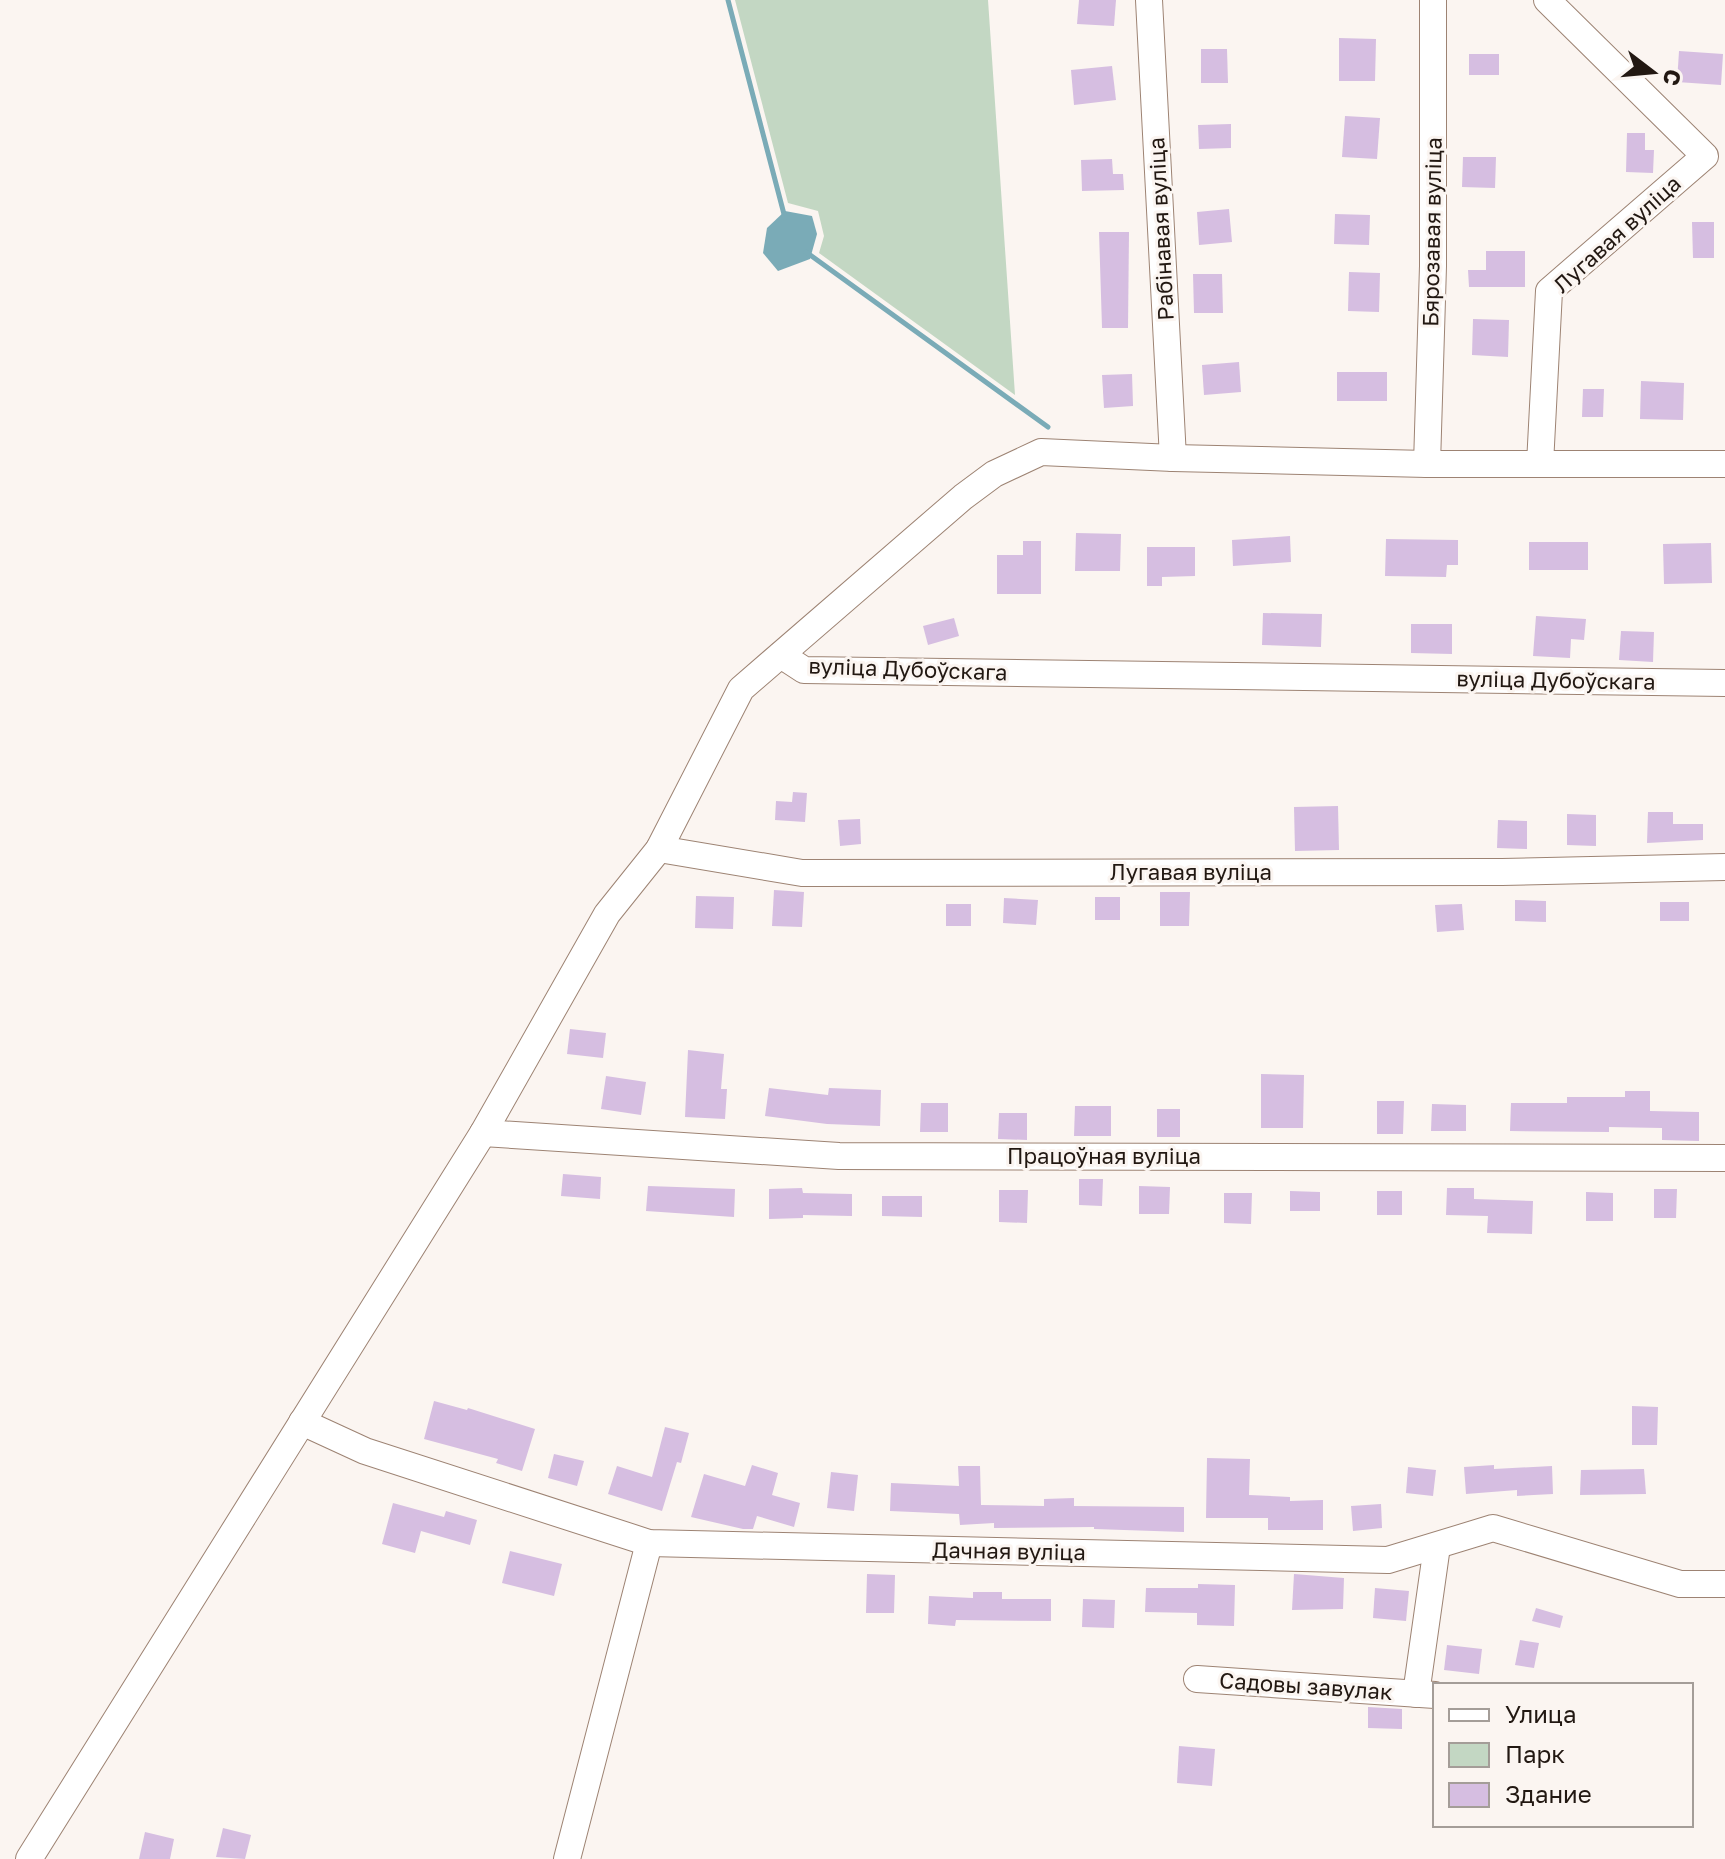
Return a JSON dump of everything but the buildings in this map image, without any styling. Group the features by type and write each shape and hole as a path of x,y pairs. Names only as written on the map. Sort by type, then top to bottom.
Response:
{"street":[{"name":"Рабінавая вуліца","path":"1149,0 1173,458"},
{"name":"Бярозавая вуліца","path":"1427,464 1433,266 1433,0"},
{"name":"Лугавая вуліца","path":"1540,464 1549,291 1715,156 1547,0"},
{"name":"вуліца Дубоўскага","path":"1725,464 1427,464 1041,452 994,474 963,497 781,655 804,670 1725,683"},
{"path":"29,1859 483,1133 607,914 659,849 741,689 781,655"},
{"name":"Лугавая вуліца","path":"659,849 802,873 1502,872 1725,867"},
{"name":"Працоўная вуліца","path":"483,1133 839,1156 1725,1158"},
{"name":"Дачная вуліца","path":"302,1422 365,1451 649,1543 1388,1560 1493,1528 1680,1584 1725,1584"},
{"path":"567,1859 649,1543"},
{"name":"Садовы завулак","path":"1197,1679 1425,1694 1437,1546"}],"green space":[{"path":"735,0 988,0 1015,395 819,253 824,236 818,211 788,203"}],"water":[{"path":"785,211 812,216 817,234 810,259 778,271 763,253 767,228"}],"waterway":[{"path":"728,0 785,218"},
{"path":"806,252 1048,427"}]}
